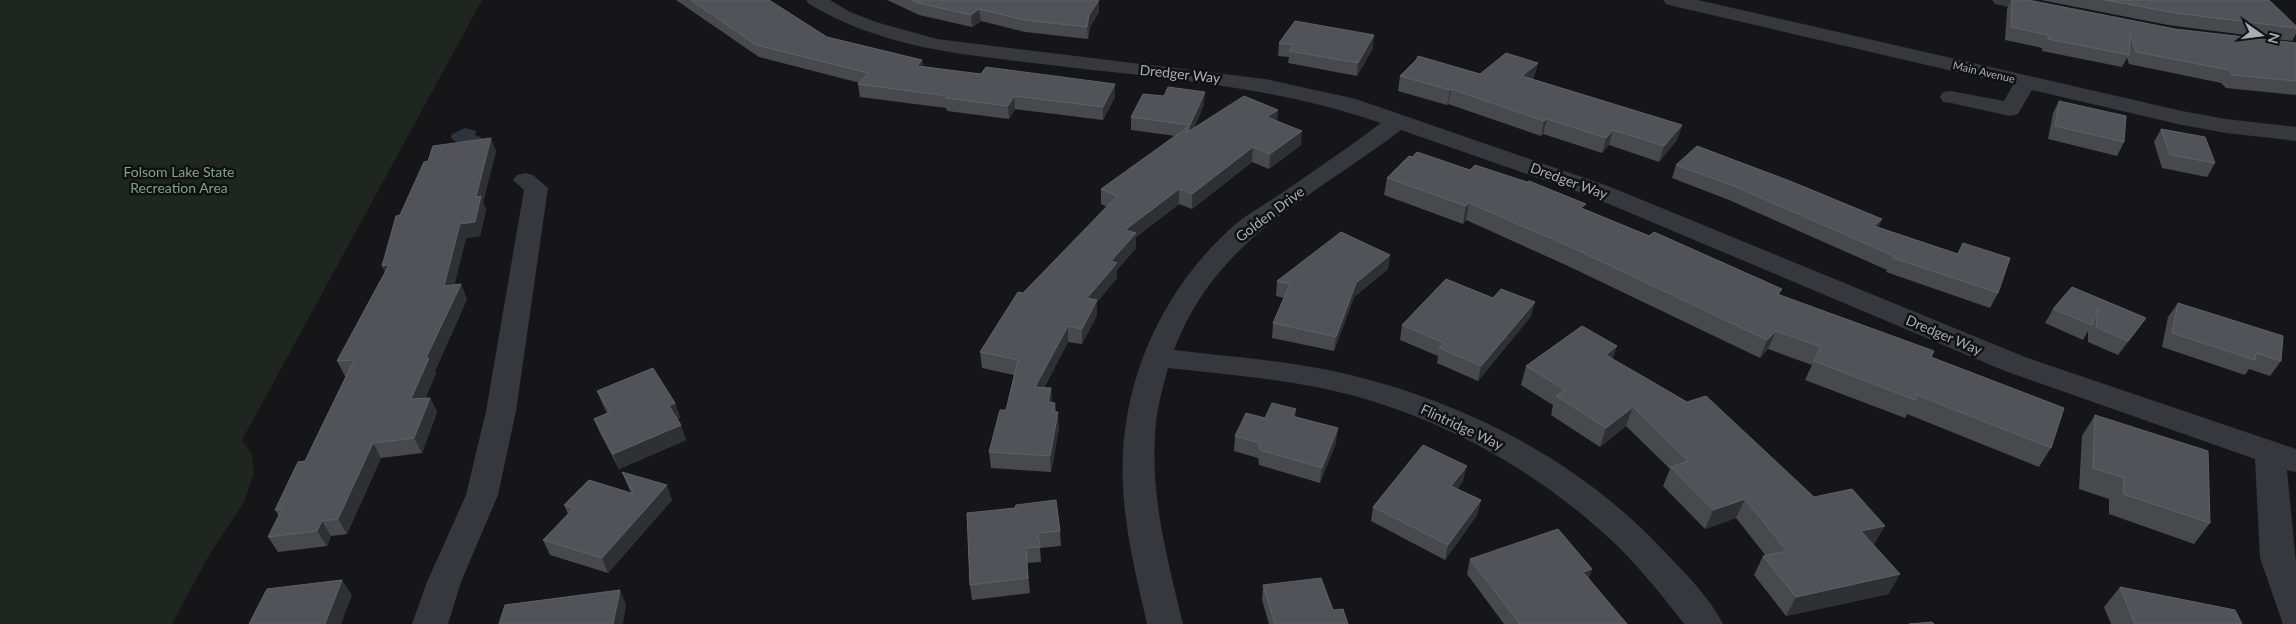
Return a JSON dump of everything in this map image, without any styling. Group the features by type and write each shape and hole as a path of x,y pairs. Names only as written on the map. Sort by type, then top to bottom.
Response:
{"street":[{"name":"Dredger Way","path":"816,0 843,16 869,26 934,45 1266,85 1348,104 1599,191 2015,364 2283,457"},
{"name":"Main Avenue","path":"1673,0 2182,118 2226,126 2296,134"},
{"path":"2002,0 2068,14"},
{"path":"1951,97 2010,109 2026,82"},
{"name":"Golden Drive","path":"1165,624 1143,521 1138,468 1141,419 1150,374 1171,322 1192,286 1218,255 1247,228 1398,121"},
{"path":"430,624 444,582 482,495 501,410 536,188 525,180"},
{"name":"Flintridge Way","path":"1156,357 1296,374 1352,386 1408,402 1464,425 1519,454 1571,489 1622,530 1669,578 1705,624"},
{"path":"2283,457 2277,558 2296,615"}],"green space":[{"name":"Folsom Lake State Recreation Area","path":"0,0 482,0 242,440 252,455 254,472 244,502 208,557 172,624 0,624"}],"shaded area":[{"path":"465,128 476,131 475,135 482,138 482,140 455,145 458,143 451,138 452,134"}],"building":[{"path":"691,0 769,0 827,37 922,60 917,66 981,74 986,67 1115,84 1103,107 1014,96 1008,106 858,84 868,73 756,45"},
{"path":"912,0 1099,0 1089,15 1087,27 1024,20 979,9 971,15"},
{"path":"2012,0 2028,0 2175,29 2296,43 2296,81 2233,75 2229,70 2136,52 2130,34 2129,55 2048,39 2048,35 2011,27"},
{"path":"2105,0 2269,0 2296,28 2175,13"},
{"path":"1295,21 1374,35 1358,63 1289,51 1293,45 1279,43"},
{"path":"1506,53 1538,63 1522,76 1682,125 1664,146 1613,130 1606,138 1547,119 1544,121 1451,89 1400,76 1418,56 1480,74"},
{"path":"1168,87 1205,92 1190,125 1131,117 1143,94 1164,96"},
{"path":"1244,96 1278,110 1267,117 1302,131 1270,154 1253,147 1192,194 1179,189 1125,230 1136,233 1111,261 1117,263 1087,298 1097,300 1082,329 1068,326 1035,387 1051,388 1048,402 1055,403 1053,412 1058,412 1050,456 989,452 1000,410 1006,410 1018,360 980,352 1018,292 1023,293 1117,196 1101,189 1189,126 1186,133"},
{"path":"2059,101 2126,116 2124,142 2055,126"},
{"path":"2161,129 2205,137 2215,163 2170,155"},
{"path":"491,138 476,197 481,196 475,222 460,224 444,286 461,284 426,358 429,358 411,399 430,398 414,438 373,443 338,519 322,521 317,531 268,537 282,509 275,510 298,462 305,461 354,360 337,361 389,265 382,266 396,216 400,215 424,162 428,161 433,146"},
{"path":"1697,146 1790,181 1882,219 1874,226 1958,254 1963,243 2010,258 1998,293 1893,258 1894,256 1734,186 1676,165"},
{"path":"1417,152 1470,170 1475,165 1527,182 1529,181 1586,204 1581,208 1649,236 1654,232 1782,289 1777,294 1934,351 1931,357 2064,408 2051,448 1917,395 1915,400 1814,361 1821,347 1776,331 1767,340 1573,248 1469,203 1466,206 1387,178 1409,156 1412,157"},
{"path":"1341,232 1390,255 1356,283 1336,337 1273,323 1290,284 1277,281"},
{"path":"1446,279 1493,298 1501,289 1535,302 1481,366 1439,348 1444,343 1402,325"},
{"path":"2072,287 2146,318 2128,341 2096,327 2098,308 2092,325 2053,309"},
{"path":"2178,303 2283,336 2281,361 2256,353 2255,360 2172,333"},
{"path":"1582,326 1617,346 1606,355 1687,402 1706,396 1814,497 1852,489 1885,526 1861,531 1900,574 1796,597 1763,556 1787,551 1745,499 1713,510 1671,467 1688,461 1633,407 1606,428 1556,396 1565,390 1526,366"},
{"path":"653,368 675,403 669,406 681,425 613,454 594,419 610,412 597,391"},
{"path":"1272,403 1296,409 1292,416 1338,428 1322,468 1260,450 1259,443 1235,436 1246,413 1265,418"},
{"path":"2095,415 2208,451 2210,523 2123,494 2124,478 2093,468"},
{"path":"1423,445 1467,466 1451,486 1481,500 1448,545 1373,507"},
{"path":"622,472 667,485 602,558 543,540 574,508 564,505 589,480 634,494"},
{"path":"1056,500 1060,531 1038,533 1040,547 1026,548 1028,578 970,585 967,513 1015,508 1016,505"},
{"path":"1558,529 1592,569 1583,572 1627,624 1520,624 1470,559"},
{"path":"1321,578 1333,610 1343,609 1348,624 1275,624 1263,585"},
{"path":"342,580 325,624 249,624 267,589"},
{"path":"2120,587 2235,610 2242,624 2135,624"},
{"path":"620,590 613,624 499,624 505,605"},
{"path":"1932,622 1934,624 1909,624"}]}
